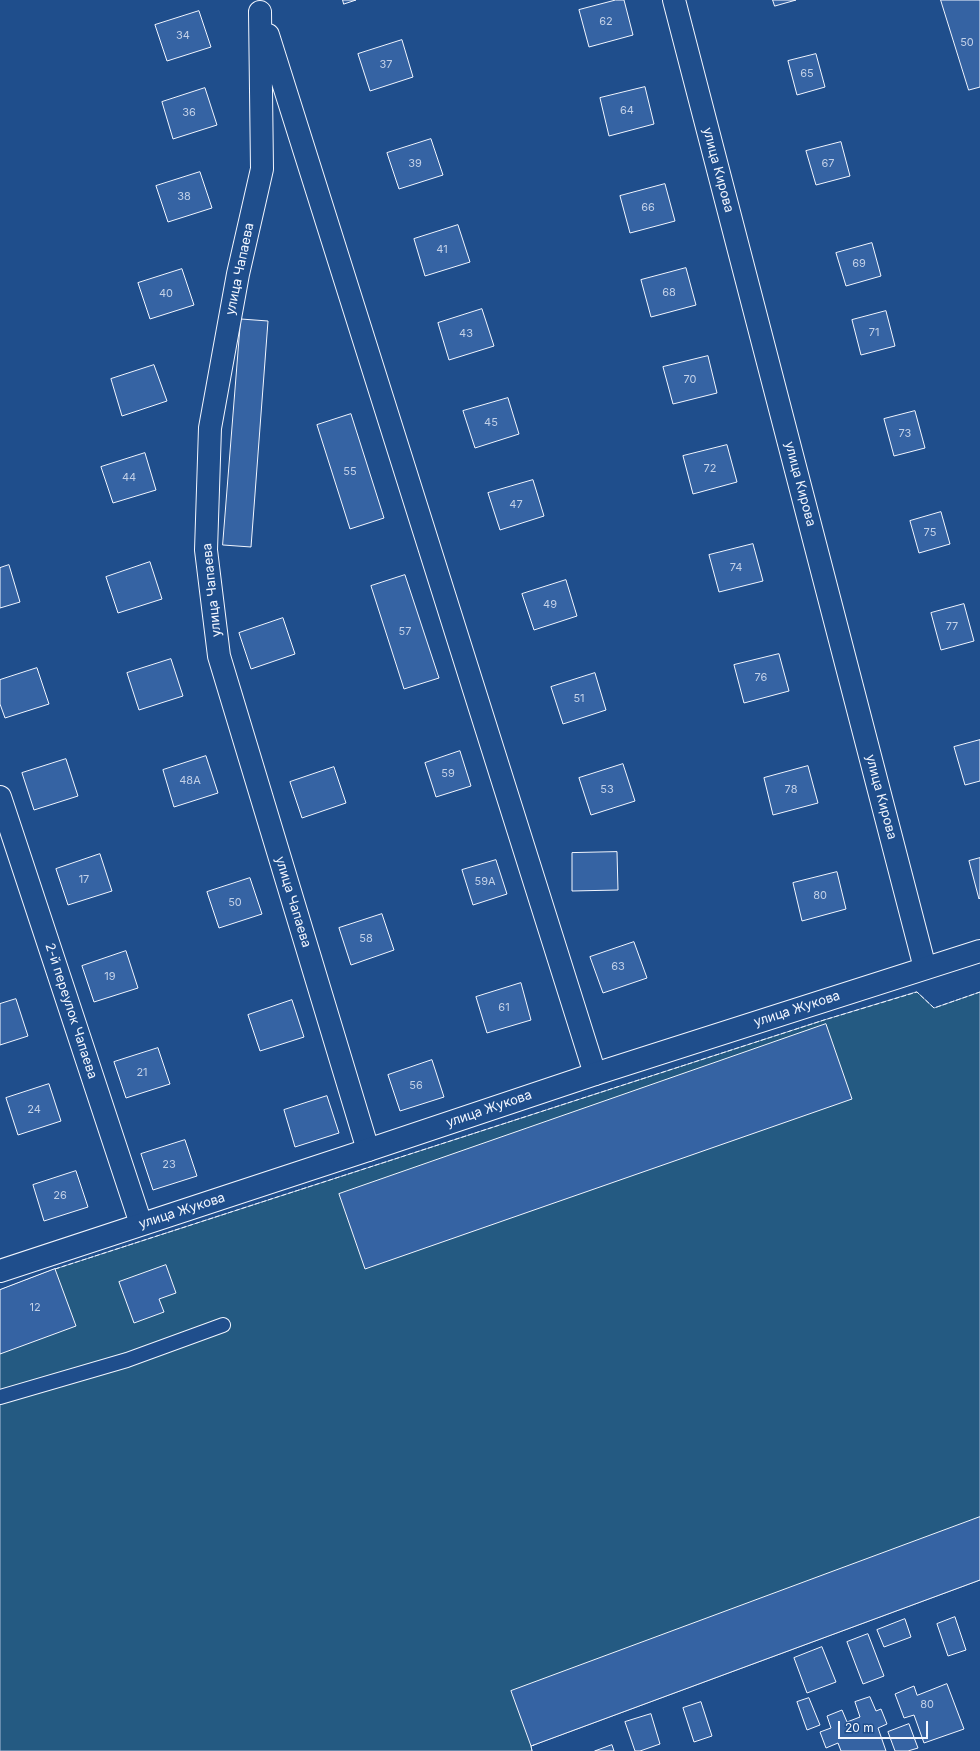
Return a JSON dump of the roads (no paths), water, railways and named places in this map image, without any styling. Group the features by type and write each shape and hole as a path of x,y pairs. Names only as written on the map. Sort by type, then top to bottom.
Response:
{"street":[{"name":"улица Кирова","path":"674,0 925,968"},
{"name":"улица Чапаева","path":"259,6 595,1074"},
{"name":"улица Чапаева","path":"259,6 262,169 238,274 210,428 206,550 219,656 368,1150"},
{"name":"2-й переулок Чапаева","path":"0,797 141,1224"},
{"name":"улица Жукова","path":"0,1271 595,1074 980,951"}],"lane":[{"path":"0,1397 127,1360 223,1325"}]}
